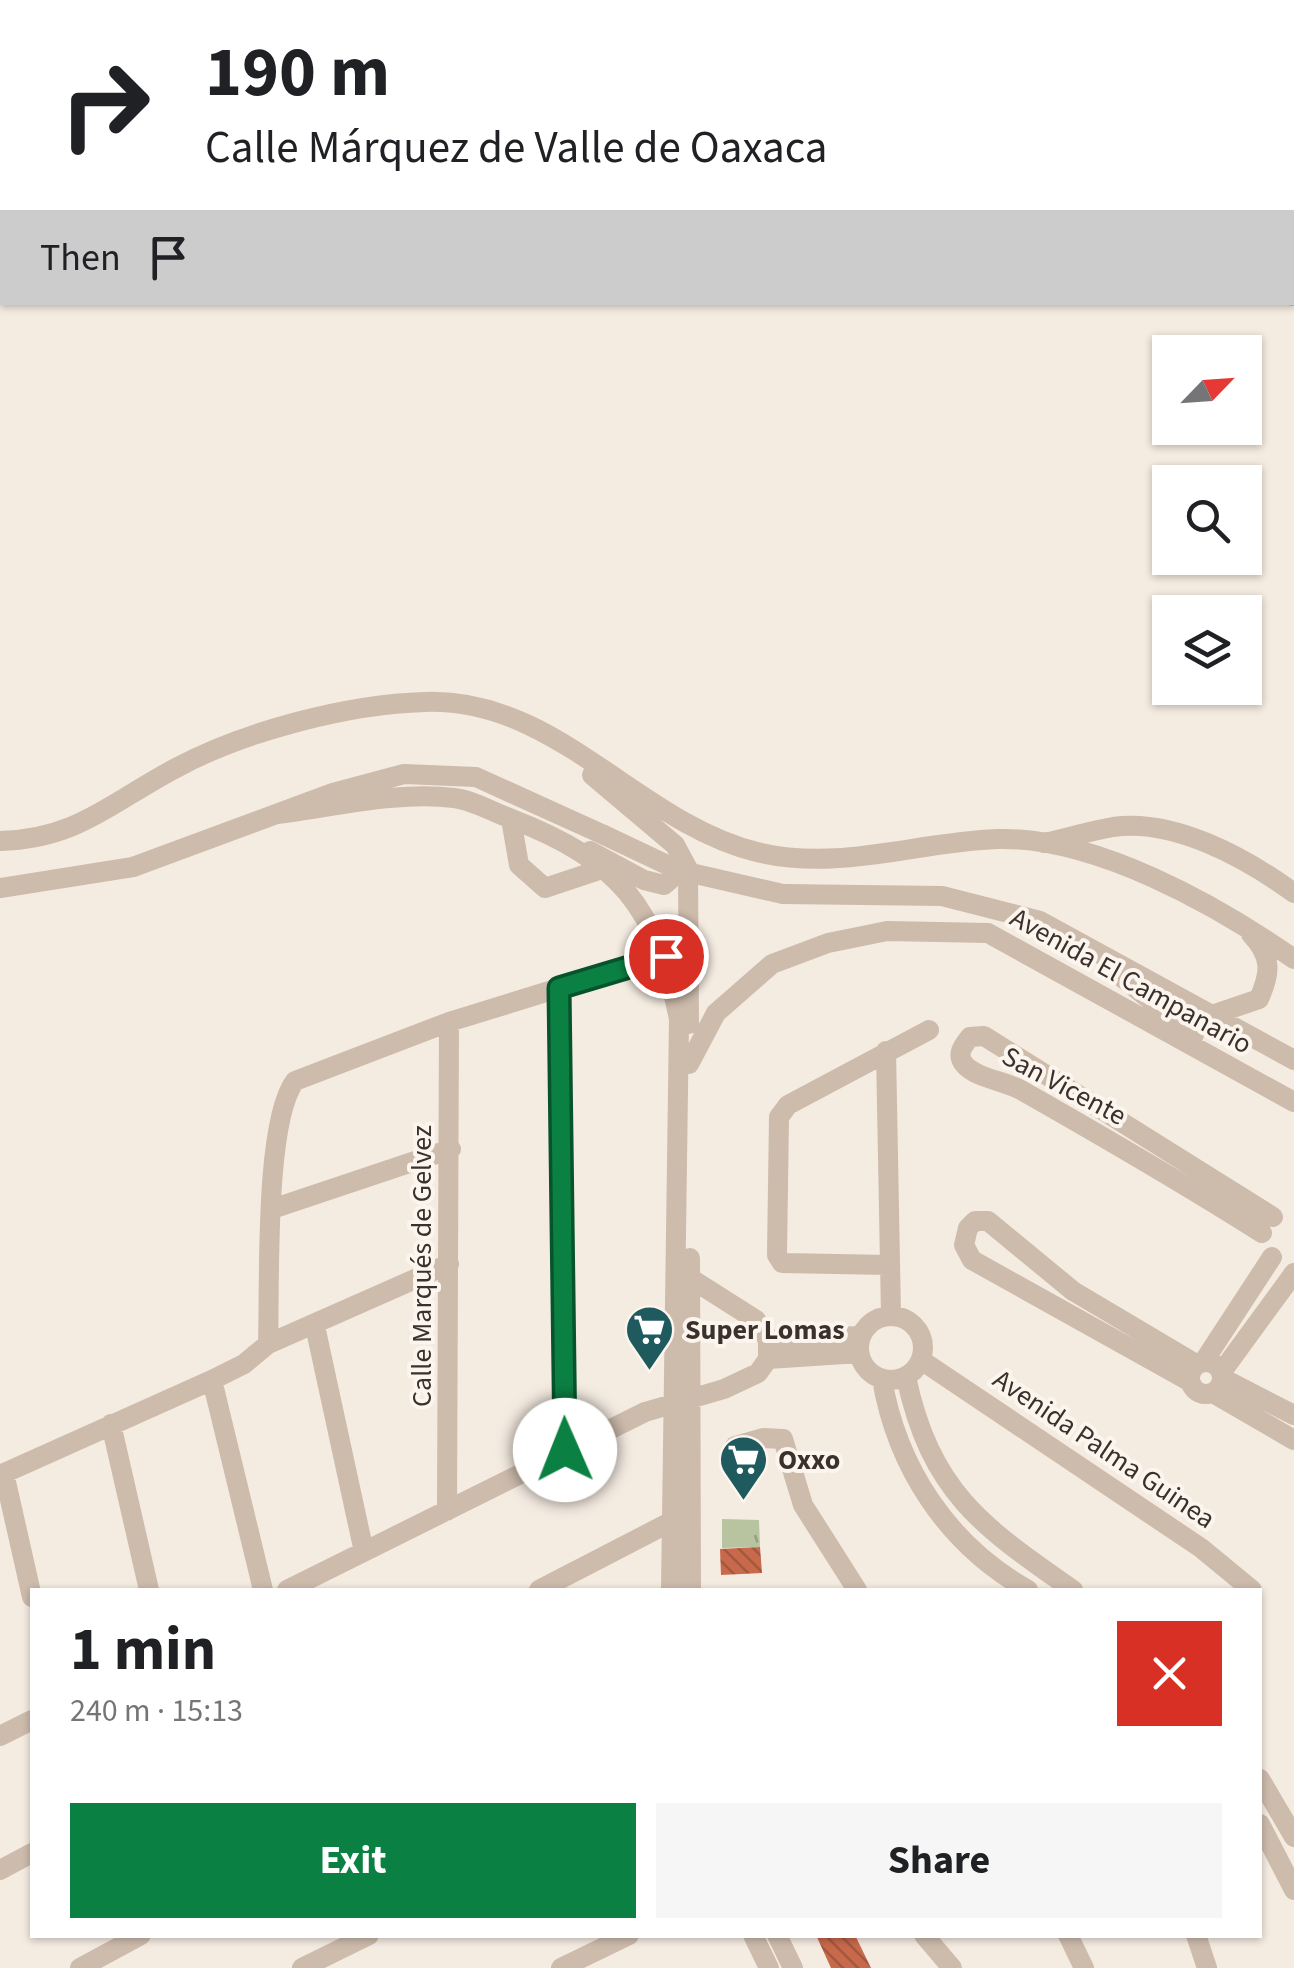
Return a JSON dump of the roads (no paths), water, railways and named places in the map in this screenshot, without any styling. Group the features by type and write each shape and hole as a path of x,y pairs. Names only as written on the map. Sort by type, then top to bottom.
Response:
{"street":[{"path":"0,841 29,840 74,829 180,765 285,727 426,701 514,718 683,820 755,852 816,862 997,840 1042,844 1144,872 1235,917 1294,959"},
{"path":"514,718 629,802 675,845 688,869 690,1278 682,1402"},
{"path":"0,888 132,867 332,794 404,774 476,777 678,870 782,894 942,896 1040,921 1294,1060"},
{"path":"277,814 455,798 556,836 644,880 664,885 680,871 675,845"},
{"path":"511,819 520,864 545,888 602,869"},
{"path":"1042,844 1117,826 1190,835 1262,870 1294,893"},
{"path":"556,836 602,869 647,918 666,956 679,1019 682,1516 691,1588"},
{"path":"1212,1015 1259,999 1270,974 1264,948 1235,917"},
{"name":"Avenida El Campanario","path":"689,1064 716,1012 772,964 828,942 887,932 988,934 1294,1102"},
{"path":"1079,942 1238,1071"},
{"path":"268,1344 279,1130 287,1090 294,1081 448,1022 666,956"},
{"path":"559,988 565,1450"},
{"name":"Calle Marqués de Gelvez","path":"447,1510 451,1149 448,1022"},
{"path":"890,1265 782,1263 777,1255 782,1110 929,1030"},
{"name":"San Vicente","path":"1176,1167 984,1036 970,1037 961,1050 961,1061 968,1068 1014,1086 1276,1222"},
{"path":"886,1051 890,1316"},
{"path":"272,1209 451,1149"},
{"path":"1294,1415 1208,1375 972,1260 964,1245 968,1228 976,1221 988,1221 1074,1291 1208,1375 1294,1440"},
{"path":"1208,1375 1272,1256 1276,1222"},
{"path":"1208,1375 1294,1272 1272,1256"},
{"path":"30,1590 2,1474 212,1380 244,1364 268,1344 449,1264"},
{"path":"291,1588 644,1412 742,1382 758,1373 768,1350 756,1320 690,1278"},
{"path":"890,1316 906,1319 918,1330 923,1344 921,1360 906,1377 882,1379 867,1370 860,1344 872,1321 890,1316"},
{"path":"315,1326 364,1552"},
{"path":"768,1350 860,1344"},
{"name":"Avenida Palma Guinea","path":"921,1360 1201,1548 1250,1588"},
{"path":"906,1377 915,1420 932,1461 974,1518 1070,1588"},
{"path":"882,1379 890,1424 909,1470 952,1532 1022,1588"},
{"path":"212,1380 263,1588"},
{"path":"111,1424 149,1588"},
{"path":"734,1446 762,1438 783,1439 803,1505 856,1588"},
{"path":"543,1588 682,1516"},
{"path":"671,1588 682,1516"},
{"path":"1024,1588 1035,1565"},
{"path":"0,1736 30,1721"},
{"path":"1262,1782 1294,1837"},
{"path":"1262,1828 1294,1890"},
{"path":"0,1870 30,1854"},
{"path":"80,1968 135,1938"},
{"path":"302,1968 363,1938"},
{"path":"562,1968 623,1938"},
{"path":"755,1938 770,1968"},
{"path":"779,1938 794,1968"},
{"path":"927,1938 952,1968"},
{"path":"1069,1938 1084,1968"},
{"path":"1197,1938 1207,1968"}],"place":[{"name":"Super Lomas","path":"650,1372"},
{"name":"Oxxo","path":"743,1502"}]}
